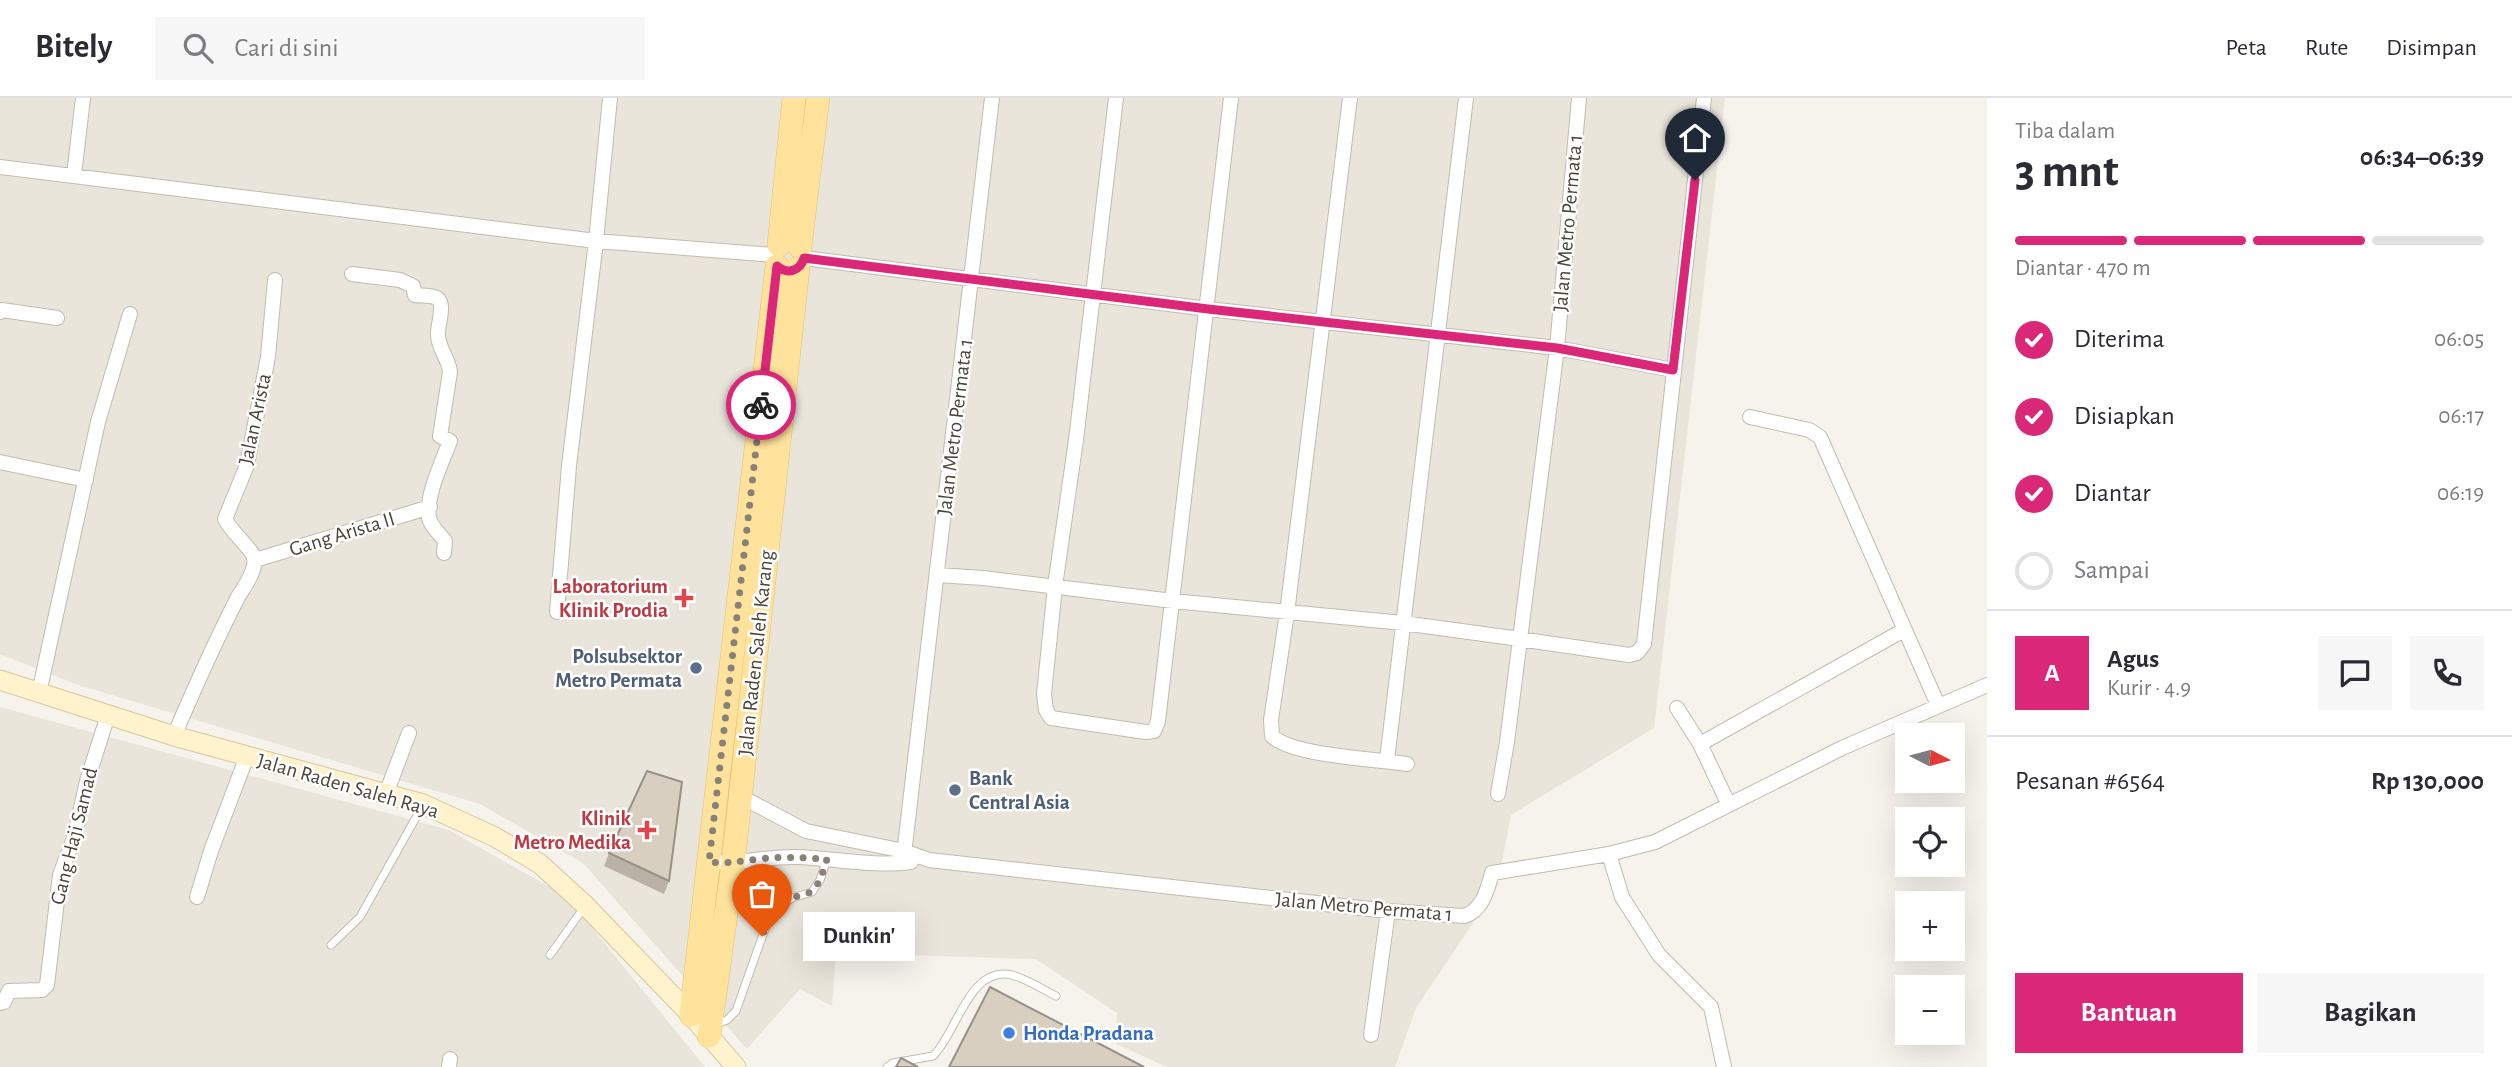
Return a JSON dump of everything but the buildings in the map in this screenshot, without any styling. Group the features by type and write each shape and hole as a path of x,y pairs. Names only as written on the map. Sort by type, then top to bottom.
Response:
{"main road":[{"name":"Jalan Raden Saleh Karang","path":"710,1031 741,794 789,257 794,98"},
{"name":"Jalan Raden Saleh Karang","path":"691,1015 717,792 789,257 818,98"},
{"name":"Jalan Raden Saleh Raya","path":"1,682 174,736 424,804 495,837 540,864 585,905 691,1015 710,1031 736,1067"}],"street":[{"path":"74,175 83,98"},
{"path":"557,612 569,466 610,98"},
{"name":"Jalan Metro Permata 1","path":"904,857 992,98"},
{"path":"1116,98 1044,694 1048,715 1055,719 1146,732 1154,731 1157,727 1231,98"},
{"path":"1350,98 1287,613 1271,720 1272,736 1279,743 1304,750 1407,764"},
{"path":"1387,760 1466,98"},
{"name":"Jalan Metro Permata 1","path":"1498,794 1507,742 1557,348 1579,98"},
{"path":"937,575 1403,623 1637,653 1642,649 1646,636 1704,98"},
{"path":"0,167 596,241 789,257 1208,309 1557,348 1673,370"},
{"path":"352,274 400,280 413,286 415,295 437,297 439,300 441,308 438,336 450,372 440,436 450,441 436,480 429,517 445,541 444,552"},
{"name":"Jalan Arista","path":"255,560 253,553 235,537 225,519 247,465 268,358 275,280"},
{"path":"0,312 2,310 57,318"},
{"path":"39,693 98,422 130,314"},
{"path":"1750,417 1809,430 1820,437 1938,705"},
{"path":"0,462 86,480"},
{"name":"Gang Arista II","path":"255,560 430,508"},
{"path":"174,736 255,560"},
{"path":"1700,744 1904,630"},
{"name":"Jalan Metro Permata 1","path":"717,792 741,794 806,831 904,857 1388,911 1464,916 1473,913 1482,902 1492,873 1609,854 1655,842 1842,748 1987,685"},
{"path":"1677,708 1700,744 1729,805"},
{"name":"Gang Haji Samad","path":"0,1003 4,1002 9,991 42,990 47,985 60,875 75,835 87,781 108,715"},
{"path":"386,794 409,733"},
{"path":"197,897 211,850 247,756"},
{"path":"1609,854 1622,897 1659,955 1711,1007 1724,1067"},
{"name":"Jalan Metro Permata 1","path":"709,862 733,864 758,859 794,857 884,864 904,857"},
{"path":"1371,1035 1388,911"}],"lane":[{"path":"331,945 360,917 424,804"},
{"path":"710,1031 736,1011 767,923 778,908 792,898 812,892 820,880 827,859"},
{"path":"550,955 585,905"},
{"path":"887,1067 893,1063 933,1056 974,990 993,974 1009,974 1056,996"}],"shaded area":[{"path":"0,98 1725,98 1654,728 1511,815 1497,887 1416,1008 1395,1067 1167,1067 1116,1044 1117,1013 1036,959 836,953 832,1006 800,989 747,1049 583,863 480,804 78,685 0,654"},
{"path":"0,707 449,830 567,897 705,1067 0,1067"}],"way so far":[{"path":"761,405 709,862 733,864 758,859 794,857 827,859 820,880 812,892 792,898 778,908 767,923 762,936"}],"place":[{"name":"Laboratorium Klinik Prodia","path":"684,598"},
{"name":"Polsubsektor Metro Permata","path":"696,668"},
{"name":"Bank Central Asia","path":"955,790"},
{"name":"Klinik Metro Medika","path":"647,830"},
{"name":"Dunkin'","path":"762,936"},
{"name":"Honda Pradana","path":"1009,1033"}],"route":[{"path":"761,405 777,266 782,270 793,271 802,264 804,258 1208,309 1557,348 1673,370 1695,180"}]}
